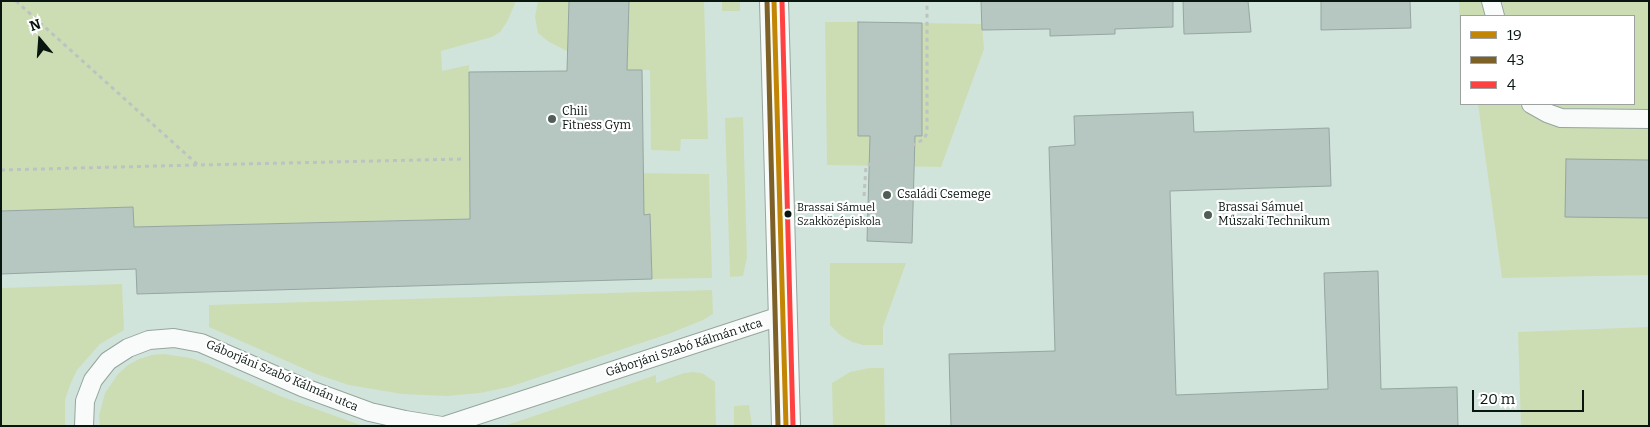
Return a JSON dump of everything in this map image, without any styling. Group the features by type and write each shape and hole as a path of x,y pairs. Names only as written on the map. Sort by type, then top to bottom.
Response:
{"street":[{"path":"774,1 786,426"}],"lane":[{"path":"1491,1 1495,15"},
{"path":"1533,105 1547,114 1561,118 1649,119"},
{"name":"Gáborjáni Szabó Kálmán utca","path":"84,426 85,401 93,380 108,361 128,348 149,340 174,338 201,342 284,379 370,412 443,426 782,315"}],"path":[{"path":"16,1 198,164"},
{"path":"864,196 866,166 908,148 924,138 927,133 927,1"},
{"path":"1,170 464,159"}],"green space":[{"path":"1,1 516,1 507,22 500,32 492,37 441,51 442,71 469,65 470,171 709,174 712,278 652,279 650,214 134,227 133,207 1,211"},
{"path":"538,1 569,1 567,51 549,42 538,33 535,17"},
{"path":"629,1 704,1 708,139 681,139 680,151 651,150 650,70 627,70"},
{"path":"722,1 740,1 740,11 722,11"},
{"path":"1459,1 1481,1 1485,15 1460,15 1460,37"},
{"path":"1502,1 1649,1 1649,109 1562,108 1553,105 1635,105 1635,15 1505,15"},
{"path":"825,22 858,22 859,136 921,136 922,23 982,24 984,49 941,167 827,165"},
{"path":"1478,105 1519,105 1538,119 1558,126 1649,129 1649,275 1502,278"},
{"path":"743,117 747,257 743,276 730,277 725,118"},
{"path":"830,263 906,263 883,327 883,345 863,345 852,342 840,335 830,325"},
{"path":"122,284 124,330 100,344 77,370 65,400 65,426 1,426 1,288"},
{"path":"712,290 713,314 671,333 509,387 480,393 446,396 402,394 349,385 316,374 209,327 209,305"},
{"path":"1649,327 1649,426 1521,426 1518,332"},
{"path":"164,354 191,358 208,364 280,396 363,426 100,426 99,416 105,393 118,374 128,365 139,359"},
{"path":"869,368 884,368 885,426 833,426 832,383 850,372"},
{"path":"684,373 702,373 715,382 716,426 504,426 656,375 656,383"},
{"path":"749,405 752,426 734,426 734,406"}],"building":[{"path":"569,1 629,1 627,70 642,70 644,215 650,214 652,279 137,294 136,269 1,274 1,211 133,207 134,227 470,219 469,72 567,71"},
{"path":"981,1 1173,1 1173,27 1115,29 1115,34 1050,36 1050,29 982,30"},
{"path":"1183,1 1248,1 1251,32 1184,34"},
{"path":"1321,1 1410,1 1411,28 1321,30"},
{"path":"858,22 922,23 922,136 915,136 912,243 867,241 870,136 858,136"},
{"path":"1193,112 1194,132 1329,128 1331,186 1170,191 1176,395 1328,389 1324,273 1378,271 1381,389 1457,387 1458,426 951,426 949,354 1055,351 1049,147 1075,145 1074,116"},
{"path":"1566,159 1649,160 1649,218 1565,217"}],"transit line":[{"name":"43","path":"767,1 778,426"},
{"name":"19","path":"774,1 786,426"},
{"name":"4","path":"782,1 793,426"}],"place":[{"name":"Chili Fitness Gym","path":"552,119"},
{"name":"Családi Csemege","path":"887,195"},
{"name":"Brassai Sámuel Szakközépiskola","path":"788,214"},
{"name":"Brassai Sámuel Műszaki Technikum","path":"1208,215"}]}
